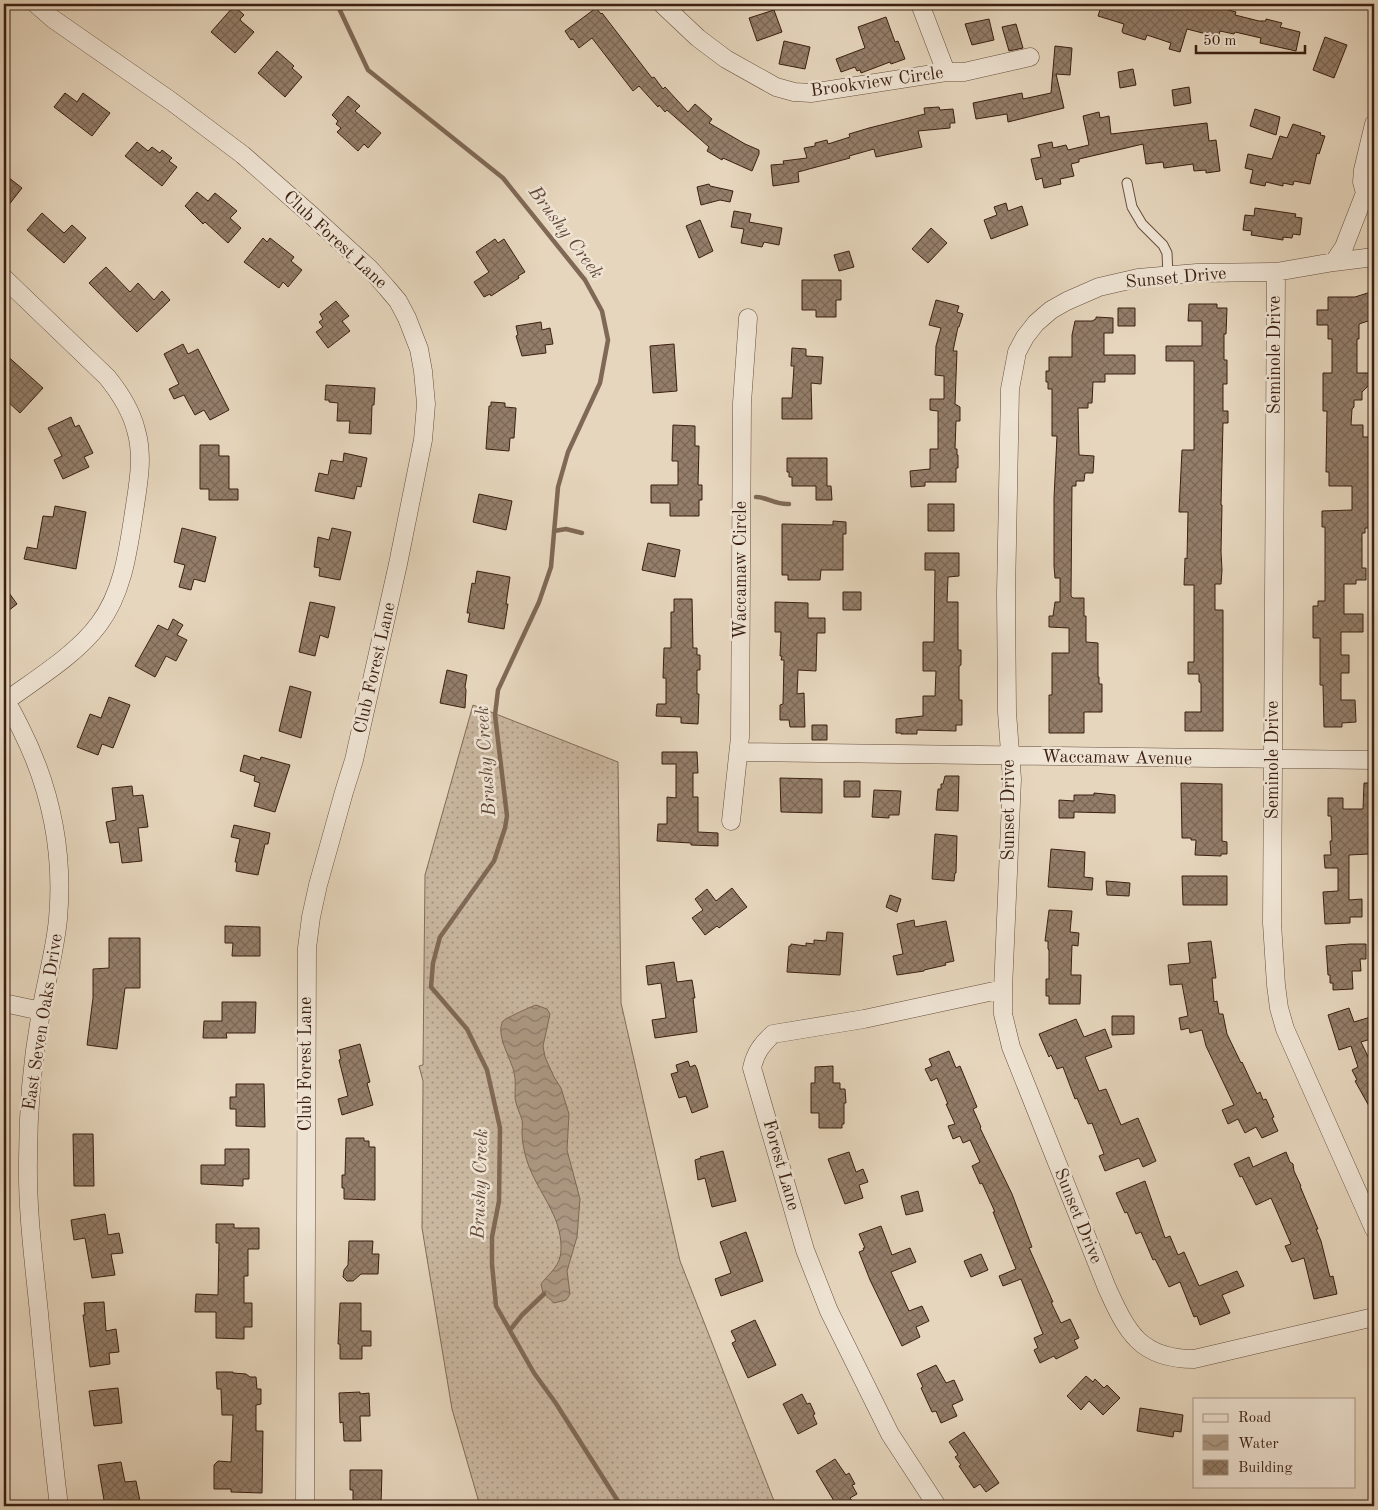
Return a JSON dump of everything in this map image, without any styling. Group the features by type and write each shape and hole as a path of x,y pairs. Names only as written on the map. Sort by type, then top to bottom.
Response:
{"street":[{"name":"Club Forest Lane","path":"36,4 53,19 171,101 243,155 370,269 398,301 407,318 419,349 423,371 426,404 423,440 396,573 354,760 318,885 307,948 306,1506"},
{"name":"Brookview Circle","path":"662,4 698,38 726,59 776,87 794,92 811,93 946,72 964,72 1030,57"},
{"path":"920,4 946,72"},
{"path":"1334,262 1370,198 1362,182 1374,124"},
{"name":"Sunset Drive","path":"1374,257 1276,272 1197,273 1138,278 1100,288 1067,300 1051,310 1036,323 1025,337 1017,352 1010,389 1007,536 1007,702 1009,756 1012,779 1003,989 1003,1014 1010,1047 1107,1288 1120,1316 1131,1333 1140,1342 1152,1351 1164,1356 1177,1359 1194,1359 1374,1317"},
{"name":"Seminole Drive","path":"1276,272 1272,923 1276,985 1279,1008 1294,1052 1374,1229"},
{"path":"4,278 107,377 117,390 134,424 140,460 128,550 123,572 113,600 100,623 86,639 5,700"},
{"name":"Waccamaw Circle","path":"730,821 739,752 742,402 748,318"},
{"name":"East Seven Oaks Drive","path":"5,700 30,747 45,788 54,820 58,853 60,883 58,918 33,1065 29,1112 28,1164 35,1277 59,1506"},
{"name":"Waccamaw Avenue","path":"739,752 1374,760"},
{"name":"Forest Lane","path":"937,1506 890,1434 829,1311 805,1250 752,1068 754,1059 762,1044 772,1034 864,1019 1003,989"},
{"path":"4,1003 41,1011"}],"lane":[{"path":"1127,183 1132,207 1142,224 1163,244 1167,253 1168,276"}],"shaded area":[{"path":"473,705 618,762 621,1003 680,1261 776,1506 480,1506 452,1409 422,1228 423,1081 419,1066 423,1065 425,875"}],"water":[{"path":"536,1005 547,1009 550,1014 543,1046 545,1057 561,1088 569,1114 567,1150 580,1199 577,1237 567,1271 570,1294 566,1300 554,1303 543,1293 541,1284 554,1268 561,1255 558,1225 531,1172 526,1158 522,1139 522,1121 515,1098 514,1072 504,1047 501,1033 503,1021"}],"building":[{"path":"1102,4 1207,4 1236,12 1235,15 1259,21 1266,21 1266,19 1282,23 1280,27 1300,32 1296,51 1260,43 1261,38 1235,32 1234,34 1220,31 1218,37 1187,29 1180,52 1169,49 1171,43 1147,35 1145,40 1123,33 1124,24 1098,16"},
{"path":"234,6 244,15 240,19 241,21 254,32 235,53 211,32"},
{"path":"596,8 602,13 652,78 654,77 663,89 665,87 688,112 695,104 712,119 709,123 759,150 752,171 723,158 722,160 707,151 709,147 667,110 665,112 659,105 658,107 639,86 633,91 592,38 579,48 573,39 571,40 565,31"},
{"path":"774,10 782,32 757,41 749,18"},
{"path":"886,17 895,42 898,41 905,59 891,64 890,62 861,73 855,67 841,72 836,59 865,48 858,27"},
{"path":"989,19 994,40 972,45 965,24"},
{"path":"1016,24 1023,48 1009,51 1002,27"},
{"path":"1325,37 1347,45 1334,78 1313,70"},
{"path":"784,41 810,47 805,69 779,64"},
{"path":"1055,46 1072,48 1070,75 1056,74 1064,108 1008,122 1007,114 976,119 973,103 1022,93 1023,99 1051,93"},
{"path":"277,51 294,66 292,68 302,77 285,97 258,73"},
{"path":"1133,69 1136,85 1120,88 1118,72"},
{"path":"1189,87 1191,103 1174,106 1172,90"},
{"path":"65,93 77,102 83,93 110,113 92,136 54,107"},
{"path":"348,96 360,106 355,111 381,133 368,148 364,144 358,151 337,132 341,128 336,124 338,121 332,115"},
{"path":"939,107 940,110 953,109 955,123 950,123 950,128 918,131 922,147 876,157 874,149 849,156 850,158 798,172 799,182 773,186 771,165 784,164 783,161 807,158 804,148 815,146 815,143 827,140 828,144 850,137 849,134 925,114 924,108"},
{"path":"1255,109 1280,117 1276,135 1250,126"},
{"path":"1099,112 1100,118 1109,116 1111,134 1207,123 1209,141 1216,140 1220,171 1206,173 1206,170 1194,171 1193,164 1164,168 1163,162 1146,164 1143,144 1079,159 1079,162 1071,164 1074,176 1060,179 1061,184 1044,188 1042,178 1036,180 1031,159 1041,157 1038,145 1052,142 1053,148 1066,145 1068,150 1089,145 1083,116"},
{"path":"1293,124 1325,136 1319,154 1317,153 1310,184 1294,181 1293,185 1283,183 1283,186 1266,182 1265,186 1250,183 1253,170 1245,168 1248,154 1272,159 1280,136 1287,138"},
{"path":"137,142 148,151 152,147 160,153 162,150 172,158 169,161 177,167 162,186 125,156"},
{"path":"4,174 22,188 4,211"},
{"path":"709,184 710,186 733,191 730,202 720,200 701,205 697,187"},
{"path":"197,192 208,201 215,193 237,211 230,218 241,228 228,243 205,222 203,224 185,206"},
{"path":"1006,203 1008,211 1022,206 1028,225 991,239 984,220 997,215 994,207"},
{"path":"1255,208 1296,214 1295,217 1302,218 1300,235 1293,234 1292,238 1283,237 1283,240 1251,235 1252,231 1243,230 1245,215 1254,216"},
{"path":"734,211 751,214 749,222 782,228 779,245 764,242 762,247 741,243 744,229 731,227"},
{"path":"42,213 64,233 72,225 86,238 64,263 27,230"},
{"path":"700,220 713,251 699,258 686,226"},
{"path":"931,228 947,243 928,263 912,249"},
{"path":"263,238 267,242 270,238 294,257 291,261 302,270 288,287 283,282 279,288 244,262"},
{"path":"495,239 498,243 504,239 525,272 491,296 490,294 484,297 474,282 489,272 476,252"},
{"path":"849,251 854,267 839,271 834,255"},
{"path":"106,267 130,292 138,283 154,300 162,291 170,300 137,332 89,283"},
{"path":"802,280 841,280 841,300 836,300 836,317 816,317 816,310 802,310"},
{"path":"1374,291 1374,319 1359,324 1359,339 1357,339 1357,373 1368,373 1372,377 1372,382 1362,392 1362,400 1354,400 1351,425 1363,425 1363,437 1374,437 1374,476 1369,476 1370,528 1365,528 1365,533 1362,533 1362,568 1366,568 1366,580 1356,580 1356,584 1344,584 1344,614 1363,614 1363,632 1341,632 1341,655 1349,655 1349,673 1341,673 1341,700 1355,700 1356,722 1342,723 1342,727 1324,727 1323,685 1320,685 1320,638 1313,638 1313,606 1318,606 1318,601 1325,601 1325,527 1322,527 1322,511 1352,510 1352,486 1329,486 1329,472 1326,472 1327,411 1323,411 1323,373 1332,373 1332,339 1328,339 1328,325 1317,325 1317,310 1328,310 1328,297 1355,297"},
{"path":"936,300 959,306 957,312 963,314 953,351 957,351 955,404 960,407 960,421 956,421 955,449 957,449 958,455 958,468 956,468 956,482 925,482 925,486 911,487 910,471 930,469 930,449 938,449 938,411 930,410 930,399 944,399 944,376 935,375 936,346 941,328 929,325"},
{"path":"336,301 349,316 342,321 350,331 328,348 316,332 323,327 319,322 323,319 320,314"},
{"path":"1189,304 1217,304 1217,308 1227,308 1224,360 1227,360 1227,384 1223,384 1223,411 1228,411 1228,423 1223,423 1222,570 1221,584 1215,584 1215,610 1223,610 1223,731 1185,731 1185,712 1201,712 1201,683 1199,682 1199,674 1188,674 1188,662 1194,662 1194,585 1184,585 1185,558 1187,559 1188,512 1179,512 1182,450 1194,450 1194,361 1166,361 1166,346 1202,346 1202,321 1188,321"},
{"path":"1118,308 1135,308 1135,326 1118,326"},
{"path":"1096,317 1113,318 1113,333 1104,333 1104,355 1135,355 1135,374 1105,374 1105,382 1093,382 1092,403 1088,403 1088,408 1078,408 1079,455 1094,456 1093,473 1085,473 1084,481 1076,481 1076,486 1072,486 1071,596 1073,598 1084,598 1086,642 1098,643 1098,677 1099,684 1102,684 1102,712 1084,712 1084,733 1049,733 1049,695 1052,695 1052,653 1069,653 1069,628 1049,627 1049,616 1053,616 1055,602 1060,602 1060,578 1055,578 1054,566 1054,498 1057,436 1052,436 1052,389 1048,389 1046,371 1049,371 1049,357 1072,357 1072,335 1075,321 1092,321"},
{"path":"541,322 542,330 550,328 553,344 545,345 546,353 522,356 516,336 518,335 516,326"},
{"path":"183,344 188,354 198,349 229,410 210,420 204,410 195,415 184,395 174,399 169,389 179,384 164,354"},
{"path":"674,344 677,391 653,393 650,346"},
{"path":"792,348 806,349 806,356 823,357 821,384 811,383 812,419 782,419 782,398 792,398 794,366 791,366"},
{"path":"4,353 43,388 20,413 4,398"},
{"path":"326,385 375,388 374,405 372,405 371,434 349,433 350,421 337,421 338,403 325,400"},
{"path":"491,402 505,403 505,407 516,408 514,438 510,438 509,451 486,449 489,406 491,406"},
{"path":"71,417 75,427 79,425 93,453 84,457 89,467 63,479 54,460 62,456 48,428"},
{"path":"673,425 695,426 695,446 699,446 698,485 702,485 702,500 699,500 699,516 670,516 670,503 651,503 651,485 678,485 678,461 672,461"},
{"path":"200,445 219,445 219,456 229,456 229,489 238,489 238,500 209,500 209,489 200,489"},
{"path":"344,453 367,458 361,487 357,486 354,499 315,491 319,473 328,475 331,460 343,462"},
{"path":"787,458 827,458 827,486 831,486 832,500 816,500 816,486 792,486 792,477 789,477 789,472 787,472"},
{"path":"479,494 512,501 506,530 473,522"},
{"path":"928,504 954,504 954,531 928,531"},
{"path":"55,506 86,512 76,569 24,559 27,547 37,549 43,516 53,517"},
{"path":"833,521 846,522 846,534 843,534 843,570 821,570 820,580 788,580 788,575 782,575 782,524 833,525"},
{"path":"182,528 216,537 205,582 194,579 191,590 179,587 185,565 174,562"},
{"path":"332,528 351,532 340,580 319,576 320,568 314,567 318,537 329,540"},
{"path":"648,543 680,550 675,577 642,570"},
{"path":"925,553 959,553 959,576 948,577 947,602 958,602 958,650 961,650 959,700 962,700 962,725 956,725 956,731 917,730 917,734 901,734 896,733 896,719 923,716 923,696 935,696 936,671 923,671 923,642 934,642 935,570 925,570"},
{"path":"477,571 510,577 504,629 468,622 470,613 467,613 472,583 475,584"},
{"path":"4,586 17,604 4,614"},
{"path":"843,592 861,592 861,610 843,610"},
{"path":"674,599 692,599 693,648 697,648 697,655 700,655 700,670 697,670 697,694 699,694 698,724 681,723 681,717 656,716 657,704 666,704 666,678 663,678 664,648 671,648 671,612 674,612"},
{"path":"310,602 335,607 328,638 320,635 315,656 299,652"},
{"path":"775,602 808,603 808,618 825,618 825,633 817,633 816,671 798,670 797,694 804,693 805,727 790,727 789,720 780,720 780,705 783,704 784,660 781,660 782,656 780,656 781,632 775,632"},
{"path":"173,619 183,625 177,635 187,640 176,661 166,656 155,677 135,666 158,625 168,630"},
{"path":"447,670 467,675 465,708 440,703"},
{"path":"290,686 311,692 301,738 279,731"},
{"path":"109,697 130,705 113,748 102,744 98,755 77,747 90,714 101,718"},
{"path":"812,725 827,725 827,740 812,740"},
{"path":"662,752 697,752 698,773 693,773 693,797 698,797 698,832 718,833 718,846 657,841 658,824 667,824 667,797 676,798 676,764 662,764"},
{"path":"244,755 260,760 261,757 290,765 275,812 254,806 260,783 254,781 255,776 240,771"},
{"path":"945,776 959,776 958,811 936,810 938,789 941,789"},
{"path":"780,778 822,779 822,813 781,812"},
{"path":"844,781 860,781 860,797 844,797"},
{"path":"1181,783 1222,784 1222,841 1227,842 1227,854 1221,854 1221,856 1195,855 1196,840 1182,838"},
{"path":"1364,783 1374,783 1374,838 1368,838 1369,854 1349,855 1349,900 1362,899 1362,917 1350,917 1350,923 1325,924 1323,892 1338,891 1338,868 1325,868 1324,855 1331,855 1330,841 1332,841 1331,816 1328,816 1328,798 1343,798 1343,809 1363,809"},
{"path":"132,786 133,796 143,795 148,827 138,828 142,861 122,863 119,842 110,843 106,822 116,820 112,788"},
{"path":"874,790 901,791 899,815 889,815 889,818 872,817"},
{"path":"1094,793 1115,795 1115,813 1074,812 1074,818 1059,818 1059,800 1074,801 1074,795 1094,795"},
{"path":"234,825 270,833 268,844 265,844 258,875 236,871 237,862 235,862 240,839 231,837"},
{"path":"935,834 957,836 954,881 932,879"},
{"path":"1051,849 1085,852 1084,877 1093,878 1092,890 1048,887"},
{"path":"1182,876 1227,876 1227,905 1183,905"},
{"path":"1106,881 1130,883 1129,896 1107,895"},
{"path":"732,888 747,907 719,928 717,926 705,935 692,918 703,910 695,899 707,889 716,901"},
{"path":"890,895 901,899 897,912 886,907"},
{"path":"1049,910 1072,911 1070,932 1079,933 1078,946 1072,945 1071,975 1081,975 1080,1004 1049,1004 1049,996 1046,996 1046,979 1049,979 1049,950 1048,941 1045,941"},
{"path":"914,920 915,927 946,921 954,961 924,971 897,975 893,956 903,954 897,924"},
{"path":"225,926 260,927 260,956 232,956 233,943 225,943"},
{"path":"827,932 843,933 840,975 787,972 789,946 791,944 806,946 806,943 814,944 814,940 826,941"},
{"path":"109,938 140,938 140,988 125,988 117,1049 87,1045 93,998 93,969 109,968"},
{"path":"1211,941 1216,978 1212,978 1214,1002 1217,1001 1219,1014 1223,1014 1227,1034 1257,1094 1260,1092 1263,1100 1266,1099 1278,1131 1262,1138 1256,1127 1245,1133 1238,1119 1228,1124 1222,1110 1234,1105 1206,1046 1202,1030 1190,1033 1189,1028 1181,1030 1179,1018 1188,1016 1182,984 1170,985 1168,965 1190,963 1188,943"},
{"path":"1366,944 1366,959 1360,959 1361,971 1352,971 1353,989 1333,990 1333,983 1330,983 1330,975 1328,975 1326,946"},
{"path":"674,962 677,982 692,980 697,1032 655,1038 652,1020 666,1018 661,983 648,985 646,966"},
{"path":"222,1002 256,1002 255,1033 226,1033 227,1038 203,1038 204,1021 222,1021"},
{"path":"1349,1008 1354,1022 1374,1016 1374,1038 1361,1042 1374,1069 1374,1115 1355,1081 1357,1080 1352,1070 1358,1067 1351,1046 1339,1050 1328,1015"},
{"path":"1112,1016 1134,1016 1134,1034 1112,1035"},
{"path":"1076,1019 1084,1037 1105,1029 1112,1047 1085,1057 1099,1091 1106,1089 1121,1125 1138,1118 1156,1161 1143,1167 1139,1158 1105,1171 1099,1156 1104,1154 1092,1123 1088,1124 1077,1098 1075,1099 1063,1067 1057,1069 1051,1055 1049,1057 1039,1034"},
{"path":"360,1044 370,1082 367,1083 373,1105 342,1115 338,1099 348,1096 339,1060 341,1059 339,1050"},
{"path":"949,1051 956,1068 960,1066 977,1107 973,1109 980,1128 1012,1194 1032,1247 1029,1248 1053,1302 1051,1302 1061,1323 1070,1319 1079,1338 1074,1340 1078,1348 1056,1359 1054,1356 1040,1363 1034,1350 1038,1348 1034,1338 1043,1334 1021,1279 1003,1286 999,1276 1016,1269 993,1212 995,1212 972,1166 980,1162 970,1140 963,1143 960,1136 953,1139 948,1126 955,1124 946,1104 948,1104 937,1078 931,1081 925,1069 932,1066 929,1059"},
{"path":"688,1061 690,1067 695,1065 697,1069 708,1107 692,1113 686,1096 679,1098 671,1074 678,1072 676,1065"},
{"path":"833,1066 833,1083 840,1083 840,1089 845,1089 844,1124 842,1124 842,1128 819,1128 819,1113 811,1113 811,1083 815,1083 815,1067"},
{"path":"236,1084 264,1084 265,1127 236,1126 236,1109 230,1109 230,1097 236,1097"},
{"path":"73,1134 93,1134 94,1186 74,1186"},
{"path":"346,1138 364,1138 364,1141 369,1141 369,1147 375,1147 375,1200 344,1199 342,1175 345,1175"},
{"path":"225,1149 249,1149 249,1179 243,1179 243,1186 201,1184 201,1165 225,1165"},
{"path":"723,1151 736,1201 712,1207 705,1178 698,1180 695,1160"},
{"path":"849,1152 856,1172 863,1169 868,1182 859,1185 863,1198 845,1204 828,1159"},
{"path":"1286,1152 1290,1162 1293,1164 1294,1171 1318,1229 1316,1229 1330,1277 1333,1276 1337,1294 1314,1299 1304,1258 1292,1262 1285,1246 1291,1244 1271,1198 1256,1205 1234,1164 1249,1157 1253,1167"},
{"path":"1145,1181 1165,1238 1170,1236 1178,1255 1184,1252 1199,1286 1237,1271 1244,1286 1222,1295 1230,1313 1200,1325 1197,1316 1194,1317 1180,1282 1169,1287 1155,1259 1153,1260 1141,1232 1136,1234 1127,1212 1125,1213 1116,1193"},
{"path":"918,1191 923,1211 906,1215 901,1196"},
{"path":"105,1214 108,1235 119,1233 123,1253 111,1254 115,1275 92,1278 85,1238 74,1240 71,1220"},
{"path":"216,1224 234,1224 234,1228 259,1228 259,1249 248,1249 248,1276 244,1276 244,1303 252,1303 252,1327 244,1327 244,1339 216,1338 216,1312 195,1312 196,1294 218,1295 219,1243 216,1243"},
{"path":"881,1226 892,1255 910,1248 916,1262 891,1272 909,1311 922,1306 929,1321 916,1327 920,1337 902,1346 870,1280 859,1252 865,1248 859,1234"},
{"path":"746,1232 763,1281 721,1296 715,1279 731,1273 720,1242"},
{"path":"349,1241 373,1241 372,1254 379,1254 378,1274 361,1274 353,1281 347,1281 343,1277 344,1270 348,1265"},
{"path":"981,1254 988,1270 971,1277 964,1261"},
{"path":"104,1302 106,1331 116,1329 119,1352 109,1353 110,1364 90,1367 83,1315 85,1315 84,1303"},
{"path":"340,1303 361,1303 361,1331 371,1331 371,1346 362,1346 362,1359 340,1359 340,1344 338,1344"},
{"path":"755,1320 776,1365 748,1378 732,1343 736,1341 731,1331"},
{"path":"936,1365 946,1383 954,1380 963,1400 952,1405 957,1416 941,1423 936,1411 932,1412 917,1374"},
{"path":"216,1372 233,1372 256,1377 257,1389 261,1389 261,1404 256,1405 256,1431 263,1431 262,1493 231,1492 231,1489 214,1489 214,1465 218,1461 231,1462 233,1415 222,1415 221,1389 217,1389"},
{"path":"1086,1376 1093,1382 1095,1379 1104,1388 1107,1385 1120,1398 1103,1415 1089,1401 1081,1410 1067,1396"},
{"path":"118,1388 122,1423 94,1426 89,1391"},
{"path":"360,1392 360,1394 369,1393 370,1416 360,1416 361,1441 344,1441 343,1422 340,1423 339,1393"},
{"path":"802,1394 807,1404 810,1403 817,1424 798,1434 783,1404"},
{"path":"1140,1408 1183,1415 1181,1432 1174,1431 1173,1437 1137,1431"},
{"path":"964,1432 999,1483 986,1492 980,1484 974,1488 959,1466 961,1465 955,1457 958,1455 949,1442"},
{"path":"835,1459 846,1475 849,1473 855,1484 852,1485 857,1494 850,1498 856,1506 837,1506 816,1471"},
{"path":"121,1462 125,1482 136,1481 141,1506 105,1506 98,1465"},
{"path":"350,1470 382,1470 381,1506 357,1506 357,1500 353,1500 353,1490 350,1490"}],"waterway":[{"name":"Brushy Creek","path":"337,4 368,70 503,178 585,280 602,311 608,340 600,383 568,452 558,487 551,567 539,602 498,690 495,715 507,816 505,828 494,861 440,937 433,963 431,987 467,1029 487,1070 500,1128 499,1201 492,1237 492,1264 496,1306 534,1373 555,1402 621,1506"},
{"path":"756,497 789,504"},
{"path":"554,531 566,529 582,533"},
{"path":"510,1330 522,1315 544,1294"}]}
